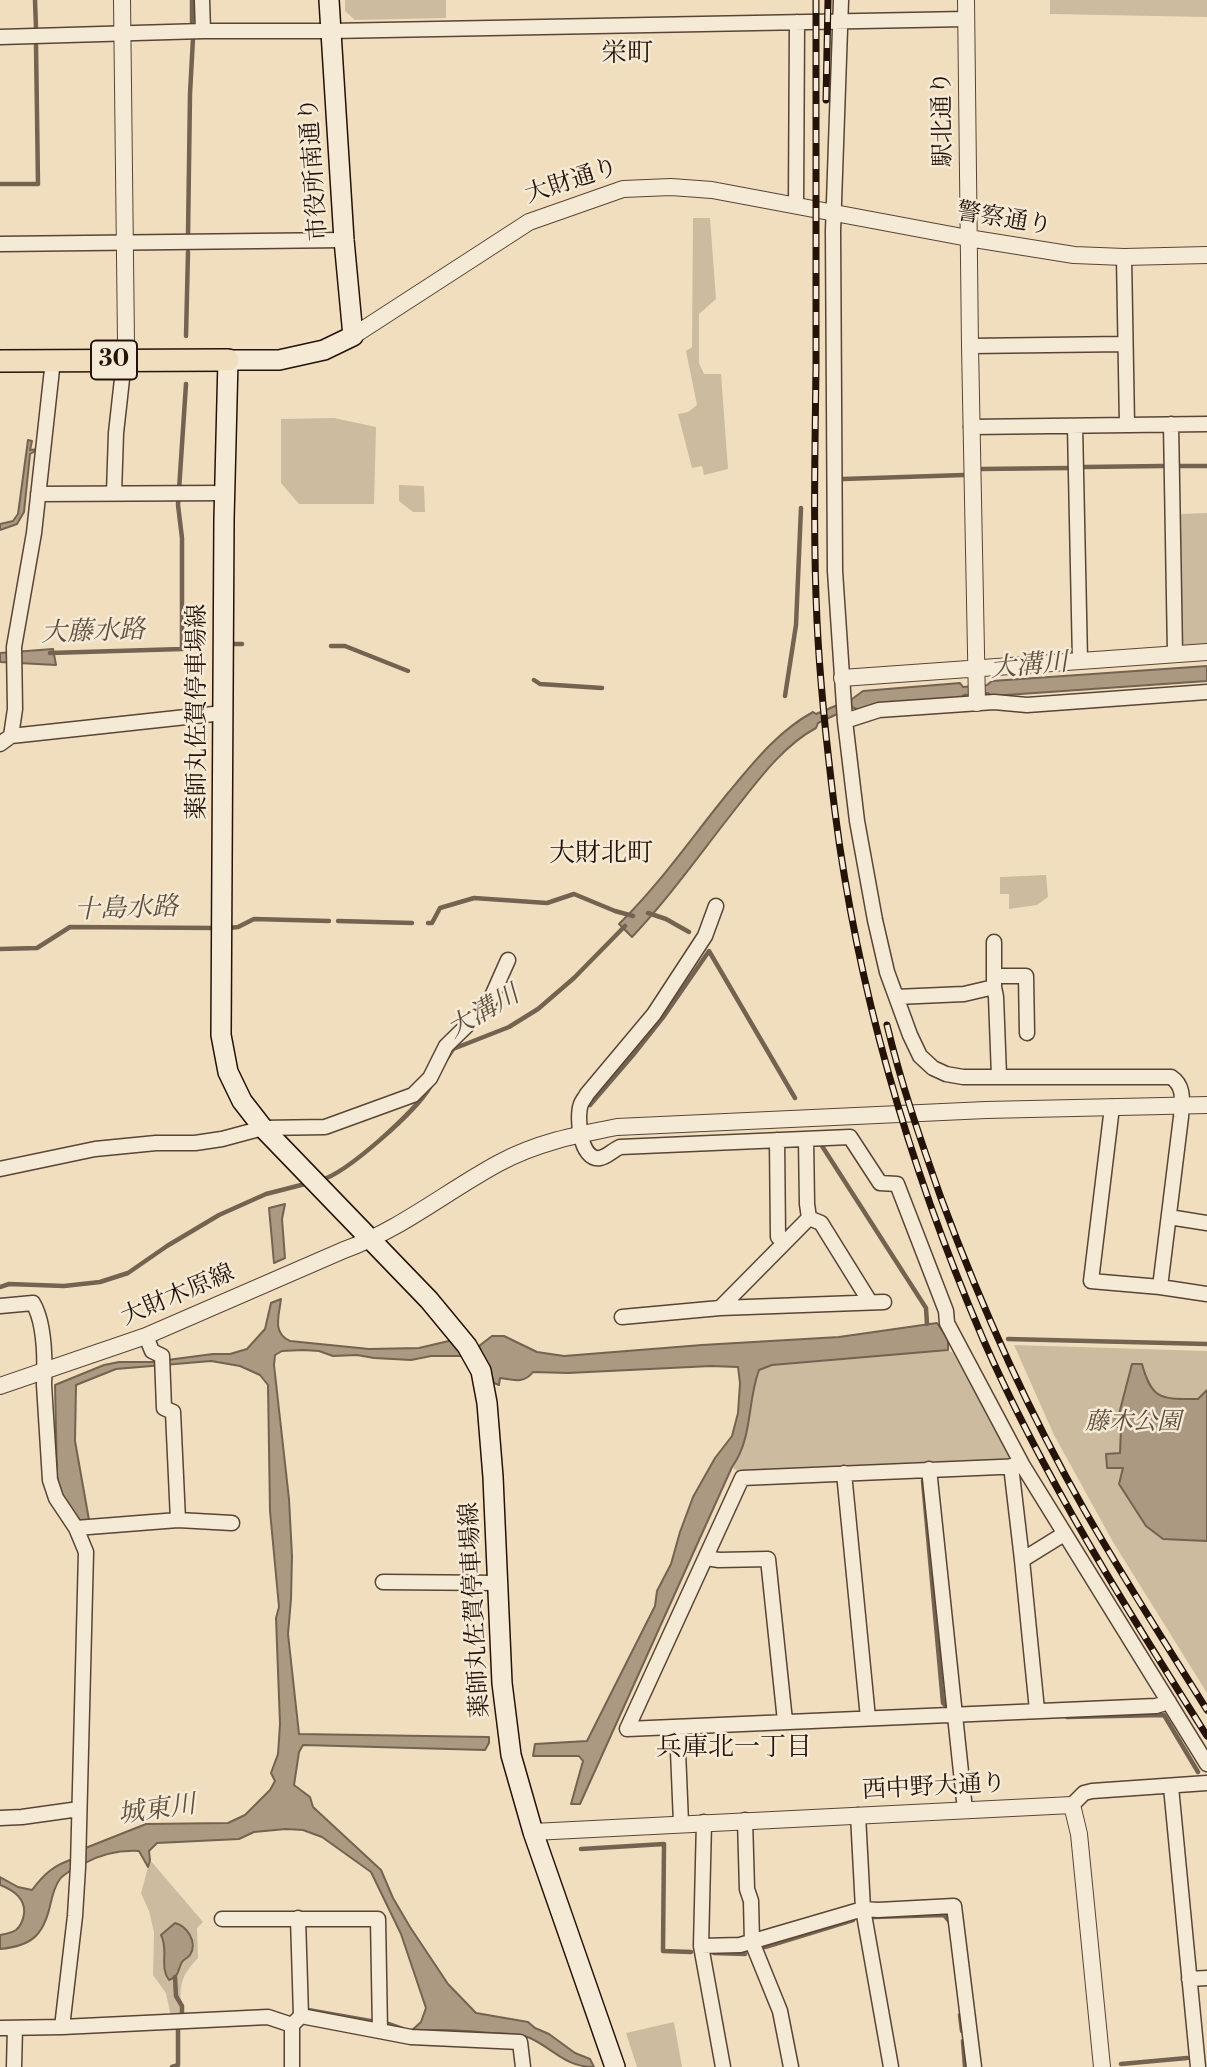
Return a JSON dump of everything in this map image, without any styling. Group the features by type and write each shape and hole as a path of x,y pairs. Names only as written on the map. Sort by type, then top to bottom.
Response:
{"main road":[{"name":"市役所南通り","path":"329,0 344,240 353,336"},
{"path":"228,360 279,360 324,350 353,336"},
{"name":"30","path":"0,361 228,360"},
{"name":"薬師丸佐賀停車場線","path":"228,360 221,1035 228,1072 242,1101 263,1128 429,1300 467,1346 481,1371 494,1477 502,1683 507,1732 533,1832 615,2067"}],"street":[{"path":"114,493 116,433 126,342 122,0"},
{"path":"202,0 203,31"},
{"path":"841,0 834,212 835,571 845,721 857,821 887,972 920,1056 933,1068 946,1074 963,1077 1171,1077 1178,1082 1183,1094 1160,1287"},
{"name":"駅北通り","path":"966,0 977,688"},
{"path":"0,37 123,32 331,31 966,19"},
{"path":"796,205 797,22"},
{"name":"大財通り","path":"353,336 529,222 623,189 671,187 712,190 796,205"},
{"name":"警察通り","path":"796,205 1074,255 1207,255"},
{"path":"0,244 344,240"},
{"path":"1124,257 1127,425"},
{"path":"970,346 1125,344"},
{"path":"53,360 34,533 14,647 15,709 6,740 223,713"},
{"path":"1171,424 1175,654"},
{"path":"971,427 1207,424"},
{"path":"1075,426 1080,661"},
{"path":"38,494 225,493"},
{"path":"845,721 879,710 1080,661 1207,652"},
{"path":"842,678 977,688 994,702 1027,705 1207,692"},
{"path":"716,906 705,936 654,1014 580,1106 583,1146 594,1158 607,1155 620,1147 850,1137 880,1183 897,1184 946,1311 947,1323 1017,1466 1064,1534 1207,1763"},
{"path":"994,942 999,1076"},
{"path":"0,1170 95,1149 156,1143 195,1143 263,1128 325,1127 413,1095 430,1078 446,1046 488,1004 508,960"},
{"path":"896,997 964,994 994,982 1026,976 1027,1033"},
{"name":"大財木原線","path":"0,1386 146,1336 371,1240 500,1163 549,1141 617,1127 925,1113 1207,1105"},
{"path":"1112,1107 1091,1280 1207,1294"},
{"path":"720,1308 810,1218 806,1139"},
{"path":"777,1140 779,1237"},
{"path":"1169,1217 1207,1223"},
{"path":"622,1317 720,1308 877,1302 821,1223 810,1218"},
{"path":"0,1306 33,1303 39,1313 45,1370 50,1480 56,1498 76,1528 86,1552 78,1860 75,1916 62,2027"},
{"path":"146,1336 152,1351 162,1356 164,1408 173,1412 178,1520"},
{"path":"1017,1466 743,1478 627,1730 1156,1706 1169,1702"},
{"path":"1017,1466 1022,1560 1037,1710"},
{"path":"929,1469 965,1810"},
{"path":"844,1473 868,1718"},
{"path":"76,1528 178,1520 232,1523"},
{"path":"1022,1560 1064,1534"},
{"path":"706,1558 768,1559 785,1721"},
{"path":"383,1582 499,1583"},
{"path":"677,1727 681,1824"},
{"path":"1102,2067 1079,1834 1072,1805 1084,1793 1092,1791 1207,1783"},
{"path":"1171,1787 1198,2067"},
{"name":"西中野大通り","path":"533,1832 1072,1805"},
{"path":"0,1818 79,1809"},
{"path":"858,1815 863,1909 891,2067"},
{"path":"745,1820 752,1942 780,2011 791,2067"},
{"path":"704,1822 701,1945 723,2067"},
{"path":"701,1945 740,1945 863,1909 954,1906 974,2067"},
{"path":"292,2067 296,2021 298,1918"},
{"path":"222,1919 378,1919 380,2031"},
{"path":"1189,1979 1207,1978"},
{"path":"15,2067 7,2028 268,2017 411,2037 520,2042 523,2067"}],"green space":[{"path":"345,0 446,0 446,18 355,20 345,11"},
{"path":"1050,0 1207,0 1207,17 1050,14"},
{"path":"693,218 710,218 716,299 699,314 699,363 704,374 721,374 728,469 704,475 702,466 692,468 678,414 688,412 697,405 686,351 692,347"},
{"path":"334,418 376,427 374,504 299,504 281,483 281,419"},
{"path":"399,485 424,486 425,512 413,512 399,501"},
{"path":"1207,513 1207,646 1186,647 1180,640 1178,514"},
{"path":"1046,875 1048,897 1037,905 1009,909 1009,894 1000,894 1000,877"},
{"name":"藤木公園","path":"1014,1345 1207,1351 1207,1693 1113,1542 1054,1435"},
{"path":"948,1350 953,1353 1012,1460 742,1475 732,1467 739,1456 747,1432 759,1369 772,1365"},
{"path":"150,1860 203,1922 197,1928 198,1958 186,1973 181,1985 182,2016 172,2021 166,1993 153,1975 154,1932 141,1893"},
{"path":"674,2022 682,2067 637,2067 626,2033"}],"shaded area":[{"path":"28,440 32,441 30,450 39,449 30,454 24,512 17,524 0,530 0,524 13,521 18,514"},
{"path":"53,649 56,665 0,662 0,653"},
{"path":"1207,666 1207,681 992,696 988,693 858,710 852,707 818,723 816,728 804,735 773,763 673,890 632,937 619,924 662,877 757,759 788,728 813,712 816,714 852,699 863,691 960,683 963,687 987,685 992,681"},
{"path":"285,1204 282,1219 285,1258 274,1263 269,1208"},
{"path":"281,1299 279,1329 284,1338 290,1341 369,1349 419,1348 453,1340 464,1356 431,1356 411,1360 357,1355 333,1356 319,1351 303,1350 282,1351 275,1355 289,1499 292,1556 288,1634 299,1734 489,1737 485,1750 303,1745 299,1752 294,1785 310,1797 313,1807 381,1870 410,1927 448,1984 476,2013 528,2022 575,2053 590,2059 594,2067 567,2061 538,2042 521,2035 451,2030 410,2032 421,2022 426,2008 401,1934 371,1872 322,1837 303,1830 254,1832 239,1839 157,1843 149,1851 148,1867 139,1851 110,1853 83,1864 83,1849 146,1824 228,1823 245,1815 270,1790 275,1781 271,1773 278,1754 280,1724 276,1618 279,1607 270,1511 268,1385 260,1375 240,1366 211,1361 116,1369 76,1385 75,1441 89,1520 82,1523 63,1500 57,1477 55,1385 104,1365 119,1362 152,1362 230,1354 247,1349 265,1329 271,1303"},
{"path":"937,1323 948,1339 948,1350 772,1365 759,1370 747,1432 739,1456 580,1804 571,1804 583,1761 579,1756 533,1756 535,1744 587,1741 655,1606 657,1591 671,1564 693,1497 715,1458 732,1436 738,1413 738,1367 533,1372 522,1380 500,1378 499,1385 494,1383 479,1346 492,1336 504,1336 537,1352 564,1356 839,1337"},
{"path":"1132,1364 1142,1364 1150,1385 1167,1398 1198,1399 1207,1390 1207,1541 1163,1539 1146,1526 1119,1484 1123,1468 1107,1468 1106,1454 1120,1453 1121,1428 1103,1423 1102,1414 1119,1414"},
{"path":"73,1859 73,1869 56,1885 44,1925 39,1932 28,1942 0,1949 0,1935 11,1933 18,1928 24,1908 18,1895 0,1885 0,1877 18,1887 32,1890 50,1871"},
{"path":"175,1923 187,1931 193,1945 177,1975 169,1980 165,1970 161,1935"}],"waterway":[{"path":"35,0 36,28"},
{"path":"192,0 192,23"},
{"path":"188,236 193,38"},
{"path":"0,184 38,184 36,45"},
{"path":"186,336 188,252"},
{"name":"大藤水路","path":"50,653 182,649 182,538 178,505 186,384"},
{"path":"1084,467 1163,466"},
{"path":"1180,466 1207,466"},
{"path":"981,469 1069,468"},
{"path":"843,479 964,475"},
{"path":"785,696 796,625 801,508"},
{"path":"233,644 242,644"},
{"path":"331,646 345,646 408,671"},
{"path":"534,680 540,684 602,688"},
{"name":"十島水路","path":"428,923 432,923 440,908 474,898 547,903 574,894 633,916"},
{"path":"648,913 666,919 689,932"},
{"name":"十島水路","path":"229,928 238,927 254,919 329,921"},
{"name":"十島水路","path":"338,921 412,923"},
{"name":"大溝川","path":"447,1058 453,1049 509,1027 538,1009 574,978 625,926"},
{"name":"十島水路","path":"0,949 37,948 70,927 215,928"},
{"path":"590,1105 664,1016 709,951 795,1098"},
{"name":"大溝川","path":"321,1180 347,1166 380,1140 411,1111 430,1087"},
{"path":"822,1146 926,1308 927,1324"},
{"name":"大溝川","path":"0,1287 9,1284 64,1286 100,1282 128,1273 219,1215 266,1194 309,1183"},
{"path":"1008,1339 1207,1344"},
{"path":"923,1481 943,1703 950,1710"},
{"path":"1067,1717 1164,1715 1198,1772"},
{"path":"581,1849 664,1844 663,1951 691,1952"},
{"path":"874,1917 944,1915 951,1923"},
{"path":"765,1947 853,1920"},
{"path":"714,1953 745,1954"},
{"path":"175,1977 176,1996 182,2006 182,2016"},
{"path":"308,2010 376,2022"},
{"path":"960,2015 962,2031"},
{"path":"389,2024 403,2029"},
{"path":"172,2067 178,2065 178,2028"},
{"path":"963,2041 965,2067"},
{"path":"1121,2064 1187,2058"}],"railway":[{"path":"816,0 817,621 835,812 845,880 873,1014 911,1146 933,1211 957,1276 1007,1391 1059,1492 1207,1736"},
{"path":"826,100 828,0"},
{"path":"887,1025 905,1091 941,1198 1007,1358 1085,1511 1207,1710"}],"district":[{"name":"栄町","path":"627,55"},
{"name":"大財北町","path":"601,855"},
{"name":"兵庫北一丁目","path":"734,1749"}],"water label":[{"name":"城東川","path":"157,1811"}]}
